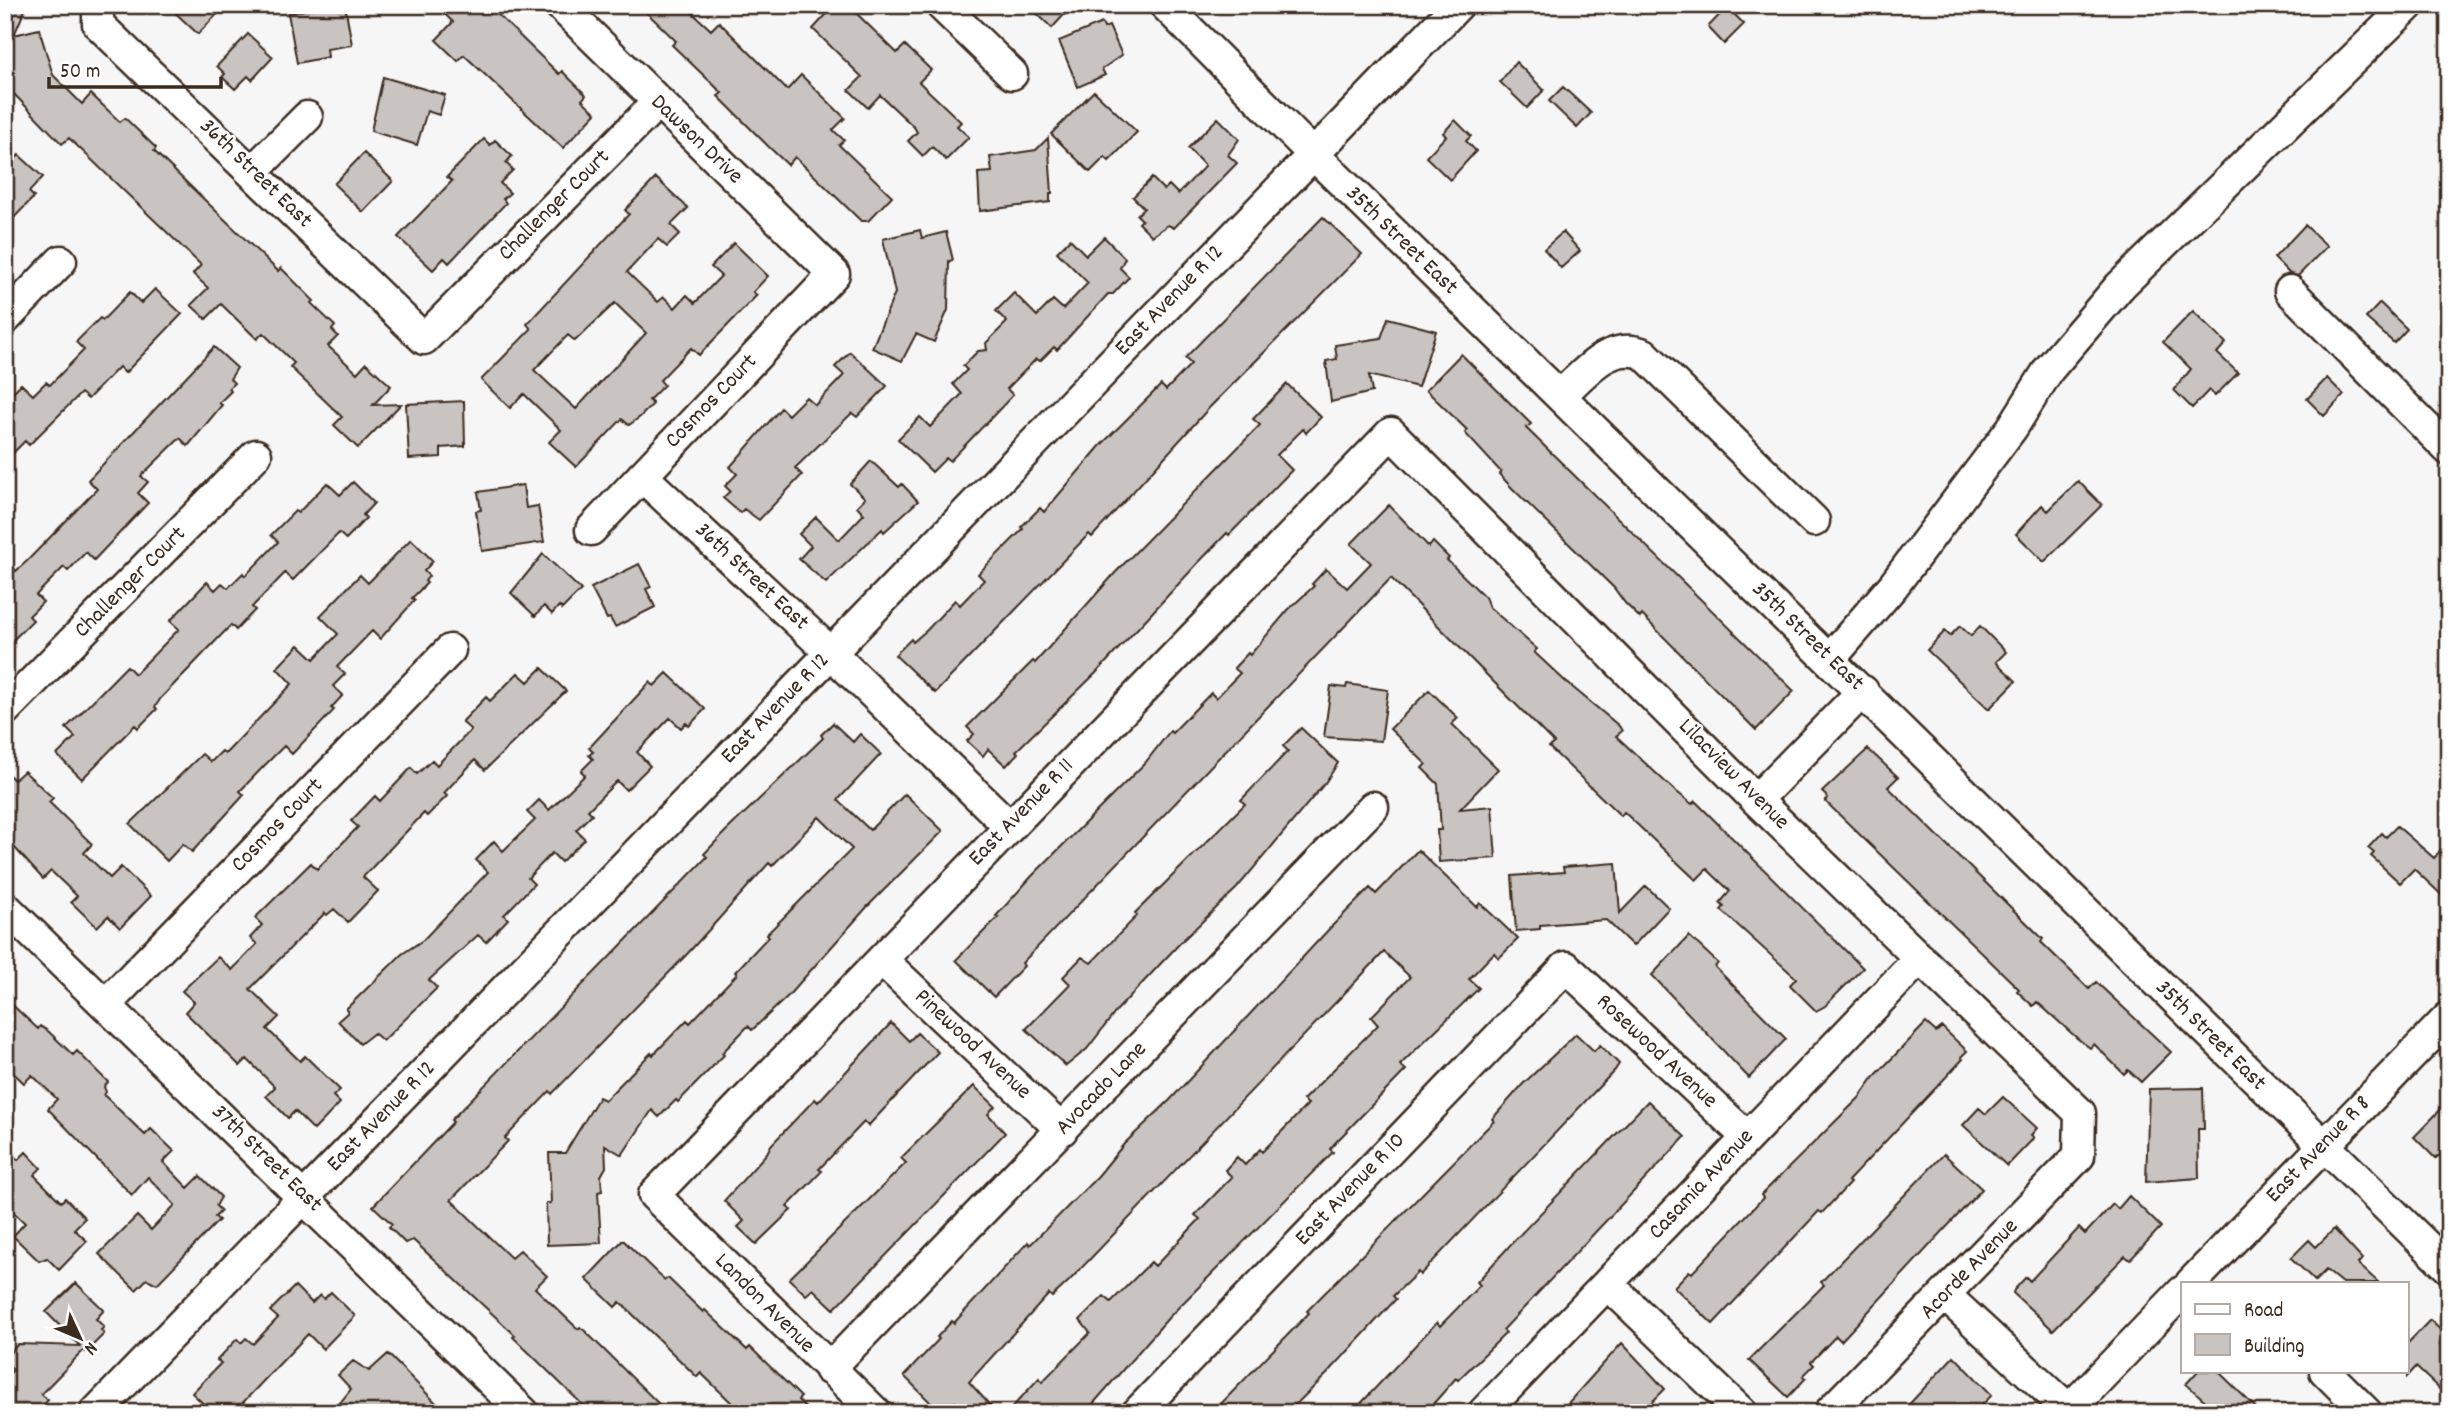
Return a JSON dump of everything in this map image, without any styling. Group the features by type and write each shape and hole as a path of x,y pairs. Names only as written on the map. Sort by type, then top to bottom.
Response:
{"street":[{"name":"36th Street East","path":"97,5 98,24 424,339"},
{"name":"Dawson Drive","path":"560,5 834,274"},
{"path":"941,5 1012,74"},
{"name":"35th Street East","path":"1165,5 1313,154 1863,691 2322,1147 2449,1268"},
{"name":"East Avenue R 12","path":"103,1410 304,1197 1458,5"},
{"path":"1830,659 1893,586 2012,428 2049,369 2120,286 2409,5"},
{"name":"Challenger Court","path":"424,339 657,103"},
{"path":"253,172 307,117"},
{"path":"5,319 61,261"},
{"name":"Cosmos Court","path":"591,530 834,274"},
{"path":"2290,291 2449,450"},
{"path":"1560,396 1605,356 1619,349 1644,354 1814,521"},
{"name":"Lilacview Avenue","path":"1391,433 1756,800 2080,1113"},
{"name":"East Avenue R 11","path":"654,1195 1391,433"},
{"name":"Challenger Court","path":"5,710 256,455"},
{"name":"36th Street East","path":"642,476 831,653 1009,827"},
{"name":"Cosmos Court","path":"107,1003 450,650"},
{"path":"1756,800 1863,691"},
{"name":"Avocado Lane","path":"829,1369 1373,807"},
{"name":"37th Street East","path":"5,907 107,1003 524,1413"},
{"name":"Casamia Avenue","path":"1483,1413 1609,1285 1920,958"},
{"name":"Pinewood Avenue","path":"882,960 1062,1130"},
{"name":"Rosewood Avenue","path":"1566,967 1747,1137"},
{"name":"East Avenue R 10","path":"1137,1413 1566,967"},
{"name":"East Avenue R 8","path":"2191,1282 2449,1017"},
{"name":"Acorde Avenue","path":"1829,1413 1946,1296 2079,1156 2080,1113"},
{"name":"Landon Avenue","path":"654,1195 876,1413"},
{"path":"1609,1285 1742,1413"},
{"path":"1946,1296 2068,1411 2181,1293"},
{"path":"2326,1372 2367,1413"}],"building":[{"path":"5,5 27,5 14,35 39,29 53,75 82,104 91,94 120,122 125,118 156,148 154,151 278,271 281,268 314,301 311,303 335,326 332,330 338,336 328,346 357,373 366,363 391,386 373,405 401,404 358,448 334,425 342,417 290,367 294,363 263,333 257,339 221,304 206,319 191,305 208,288 193,274 201,265 69,138 62,144 12,92 5,94"},
{"path":"167,5 226,5 198,34"},
{"path":"345,5 352,45 327,49 328,57 297,63 288,13"},
{"path":"435,5 488,5 559,74 562,71 586,95 582,100 596,113 563,148 464,55 458,61 436,40 453,22"},
{"path":"639,5 684,5 711,30 719,22 787,90 801,75 845,118 833,130 844,140 839,145 892,196 868,221 861,221 795,157 788,165 769,147 718,96 722,93 672,45 676,41"},
{"path":"835,5 848,5 897,53 905,45 931,70 919,82 961,122 957,126 969,137 946,160 932,147 923,156 908,141 917,132 914,127 880,95 868,108 849,90 862,77 813,29"},
{"path":"1028,5 1073,5 1052,28"},
{"path":"1727,7 1744,24 1724,44 1708,27"},
{"path":"1102,23 1104,28 1109,26 1122,55 1102,69 1105,75 1078,87 1059,41"},
{"path":"248,34 273,57 252,80 248,76 235,89 222,77 225,74 217,66"},
{"path":"1516,62 1544,90 1527,108 1500,82"},
{"path":"383,77 445,95 439,115 427,111 417,145 371,131"},
{"path":"1563,87 1591,113 1577,128 1549,101"},
{"path":"1094,91 1137,132 1109,161 1105,157 1090,172 1051,134"},
{"path":"1218,118 1239,139 1228,155 1237,163 1174,228 1168,225 1152,236 1139,223 1142,220 1137,215 1144,208 1133,197 1152,178 1164,190 1169,185 1178,194 1205,166 1188,148"},
{"path":"1455,120 1471,136 1466,141 1476,151 1450,180 1426,157 1446,136 1443,133"},
{"path":"1048,138 1052,193 1050,202 980,211 978,173 992,172 990,157 1036,150"},
{"path":"484,139 490,145 495,140 512,156 506,163 513,170 500,183 510,193 503,199 506,203 449,263 444,258 433,270 398,237 452,181 447,177"},
{"path":"364,153 393,181 363,212 334,184"},
{"path":"19,155 43,177 29,192 34,197 5,227 5,169"},
{"path":"656,178 688,208 671,225 680,234 667,247 658,239 627,272 658,302 664,297 675,308 687,295 695,303 721,276 711,267 734,243 768,276 753,292 757,295 699,355 691,348 660,380 664,385 649,400 653,404 640,417 629,425 622,419 576,467 549,442 561,430 524,394 510,408 481,380 531,329 527,324 629,214 625,210","holes":["615,303 646,333 576,409 534,370 568,335 575,341"]},
{"path":"1323,217 1362,254 1209,408 1092,537 1089,534 935,693 895,655 911,639 913,642 927,630 955,600 960,605 984,580 978,574 1023,529 1021,527 1040,508 1044,512 1101,445 1161,385 1166,390 1191,364 1185,358"},
{"path":"2305,225 2327,246 2298,276 2290,274 2274,258"},
{"path":"920,230 922,238 946,232 953,260 949,261 948,310 934,342 916,334 902,361 872,348 895,293 883,239"},
{"path":"1563,232 1580,251 1561,268 1544,249"},
{"path":"1104,237 1125,258 1120,268 1129,277 1113,294 1108,294 1057,350 1054,347 1040,361 1036,359 1007,389 1013,395 950,461 946,458 932,472 898,439 920,417 930,427 962,394 953,384 967,370 963,366 978,351 987,350 986,343 1007,322 996,311 1014,293 1037,316 1053,300 1063,309 1088,283 1057,252 1070,239 1086,255"},
{"path":"155,289 182,314 125,373 119,367 88,399 81,393 29,445 25,441 5,461 5,400 21,384 33,395 46,382 50,385 84,350 76,342 100,318 103,320 130,292 141,303"},
{"path":"2380,303 2407,329 2394,343 2366,318"},
{"path":"2193,311 2226,343 2217,353 2238,373 2215,396 2209,390 2192,408 2174,390 2191,369 2163,342"},
{"path":"1388,318 1436,331 1418,387 1369,375 1372,392 1331,402 1326,361 1337,359 1335,345 1381,338"},
{"path":"214,347 237,368 230,379 234,383 229,388 231,391 219,403 222,405 188,446 180,438 141,476 148,482 138,493 148,503 94,560 86,552 68,571 64,567 36,595 43,602 29,616 33,620 5,648 5,560 16,571 28,560 97,489 88,480"},
{"path":"850,352 887,386 857,417 852,413 795,468 802,475 759,520 744,509 740,513 723,498 730,491 725,486 737,474 730,467 781,408 788,415 806,397 815,405 844,375 835,367"},
{"path":"1461,354 1531,424 1526,428 1794,691 1756,730 1642,615 1640,618 1614,588 1512,488 1465,433 1467,430 1426,390"},
{"path":"2327,378 2344,395 2324,416 2307,399"},
{"path":"1287,384 1321,417 1306,433 1303,429 1277,455 1292,470 1198,563 1098,671 1016,751 1018,753 1006,766 988,749 983,756 967,741 974,734 967,727 1033,661 1035,663 1115,573 1260,425 1253,419"},
{"path":"464,401 465,446 441,448 441,457 409,459 406,404"},
{"path":"871,461 899,487 902,484 918,501 884,532 882,529 826,583 799,559 811,546 799,534 816,517 839,540 864,514 857,506 865,498 850,484"},
{"path":"2078,481 2102,505 2044,562 2016,534 2042,505 2048,511"},
{"path":"353,482 374,503 363,515 366,518 346,539 339,533 293,580 285,573 252,607 255,610 236,630 231,625 161,698 155,707 157,709 138,728 135,725 82,779 57,755 75,737 66,728 127,666 135,674 179,629 170,621 207,582 215,590 222,583 228,588 243,573 245,576 278,542 271,535 295,511 298,513 327,483 340,495"},
{"path":"523,485 526,508 538,506 544,542 482,551 476,511 481,510 478,492"},
{"path":"1389,505 1429,547 1433,542 1449,558 1447,560 1485,597 1489,607 1537,649 1534,652 1619,726 1622,731 1616,736 1673,789 1692,804 1695,801 1863,968 1825,1006 1816,1011 1790,985 1796,978 1721,910 1724,907 1720,903 1730,891 1707,869 1696,880 1624,812 1621,816 1549,747 1554,743 1391,578 1022,963 1024,966 994,997 956,960 998,917 996,916 1032,876 1145,763 1170,731 1172,733 1211,693 1216,698 1240,673 1234,668 1248,653 1250,655 1288,610 1314,586 1312,584 1326,569 1347,588 1371,563 1351,544"},
{"path":"411,539 433,561 424,571 429,576 425,581 427,583 380,639 372,631 337,667 345,674 333,686 343,695 331,708 334,710 292,754 284,746 240,791 244,795 192,852 183,844 167,861 130,824 202,754 211,762 222,751 225,754 292,684 277,668 299,645 314,659 338,634 320,616 360,575 368,583"},
{"path":"543,554 581,590 562,609 559,606 552,614 544,606 535,616 511,593"},
{"path":"639,564 651,587 646,589 655,607 615,627 610,618 607,619 591,588"},
{"path":"1960,626 1971,636 1980,626 2006,652 1996,662 2016,681 1989,709 1927,650 1945,631 1950,636"},
{"path":"542,668 566,691 485,770 475,760 444,793 447,796 427,816 424,813 363,877 378,891 348,922 334,909 327,915 325,913 250,989 279,1017 267,1029 300,1061 305,1056 340,1090 333,1096 340,1103 314,1130 295,1111 288,1118 266,1096 275,1087 247,1059 240,1066 185,1012 194,1002 182,991 218,957 232,970 257,944 250,938 262,925 255,918 311,863 317,869 358,827 351,821 375,796 380,801 411,768 417,774 432,760 437,765 471,730 462,722 486,697 490,701 518,673 528,682"},
{"path":"667,673 705,709 689,726 686,723 681,728 670,718 637,752 650,766 626,790 617,781 588,810 592,814 576,830 585,839 561,862 552,853 528,878 534,884 504,915 508,919 486,942 478,935 429,980 437,988 383,1041 374,1033 360,1044 338,1021 348,1012 346,1009 402,954 423,940 488,872 476,860 494,841 503,851 535,820 527,812 539,800 549,810 585,775 581,771 593,759 589,755 593,752 589,748 650,682 654,686"},
{"path":"1347,684 1388,690 1381,741 1324,737 1331,686 1346,688"},
{"path":"1429,690 1458,718 1452,724 1498,769 1460,809 1492,806 1496,858 1439,862 1437,830 1441,830 1438,784 1422,768 1426,764 1390,729"},
{"path":"833,723 853,742 860,734 881,754 838,800 870,830 905,794 943,831 867,907 788,996 752,1030 748,1026 678,1102 676,1100 659,1117 652,1110 622,1155 605,1145 606,1167 601,1176 602,1191 598,1192 601,1243 547,1245 546,1203 551,1203 549,1153 565,1153 599,1097 605,1100 687,1020 690,1023 737,974 735,972 769,936 767,934 852,849 819,817 772,866 769,863 689,952 552,1094 550,1091 505,1138 508,1141 451,1200 511,1258 520,1250 547,1276 535,1288 578,1329 580,1327 585,1331 668,1413 591,1413 513,1337 515,1335 413,1240 405,1243 389,1227 392,1224 373,1206 453,1122 451,1120 707,857 704,854 725,832 823,738 821,735"},
{"path":"1301,728 1338,763 1325,783 1237,888 1118,1009 1087,1049 1066,1066 1026,1029 1070,984 1063,977 1082,957 1091,963 1137,916 1135,913 1245,804 1241,800 1288,751 1283,746"},
{"path":"1868,749 1898,777 1888,787 2043,939 2041,942 2089,989 2096,982 2171,1052 2141,1082 2128,1070 2124,1074 2094,1044 2090,1048 2078,1039 2037,1002 2033,1006 2017,991 2019,989 1825,801 1828,798 1822,792"},
{"path":"5,771 14,780 24,771 53,798 49,802 92,844 84,853 110,878 121,867 151,896 120,928 108,916 97,927 71,902 77,896 51,871 43,879 5,837"},
{"path":"2397,826 2434,858 2449,842 2449,902 2414,869 2400,883 2371,856 2374,853 2368,848 2382,833 2386,837"},
{"path":"1418,850 1477,907 1480,903 1518,939 1499,958 1494,953 1469,979 1479,988 1400,1065 1406,1070 1336,1142 1330,1149 1333,1152 1170,1316 1085,1413 1007,1413 1039,1378 1042,1382 1090,1333 1080,1320 1104,1296 1111,1302 1151,1262 1155,1266 1200,1219 1195,1215 1232,1177 1225,1170 1237,1157 1245,1165 1260,1149 1262,1152 1308,1104 1303,1100 1378,1025 1371,1017 1410,977 1384,952 1069,1281 1052,1297 1049,1294 969,1382 997,1413 966,1413 955,1402 941,1413 904,1376 939,1339 937,1337 952,1321 954,1323 1028,1242 1030,1245 1098,1176 1124,1144 1170,1100 1330,928 1370,888 1376,894"},
{"path":"1616,863 1620,913 1646,886 1669,908 1633,946 1606,920 1540,925 1540,929 1516,931 1512,876 1564,872 1563,867"},
{"path":"1689,936 1718,963 1715,967 1786,1039 1749,1078 1652,975"},
{"path":"5,998 38,1029 40,1026 48,1031 73,1055 77,1051 108,1082 104,1087 104,1095 145,1135 151,1129 174,1151 163,1162 188,1188 200,1176 221,1197 216,1206 221,1211 215,1217 219,1220 157,1284 147,1279 136,1290 99,1254 137,1216 151,1230 175,1205 148,1177 132,1195 48,1109 57,1099 32,1075 24,1083 5,1065"},
{"path":"891,1023 909,1041 917,1033 938,1052 868,1126 864,1122 819,1169 822,1171 787,1207 791,1210 756,1244 738,1227 744,1221 724,1201 771,1145 815,1099 818,1102"},
{"path":"1926,1023 1936,1032 1942,1027 1967,1051 1961,1057 1963,1059 1848,1181 1850,1183 1822,1213 1819,1211 1713,1324 1674,1287 1689,1271 1692,1273 1763,1198 1761,1195 1859,1098 1874,1077"},
{"path":"1576,1034 1594,1051 1600,1045 1619,1064 1615,1070 1420,1275 1418,1272 1393,1296 1396,1299 1327,1374 1287,1413 1212,1413 1309,1313 1307,1311 1494,1121 1492,1119 1523,1084"},
{"path":"974,1086 995,1106 988,1114 1005,1133 834,1309 813,1289 806,1295 789,1279 906,1163 901,1158"},
{"path":"2203,1088 2204,1129 2198,1129 2199,1178 2146,1182 2149,1089"},
{"path":"2003,1097 2037,1128 2031,1135 2034,1138 2007,1166 1963,1125 1979,1108 1986,1114"},
{"path":"1648,1101 1685,1137 1503,1330 1506,1333 1458,1380 1456,1378 1425,1413 1352,1413 1437,1322 1440,1326 1480,1285 1477,1282 1512,1243"},
{"path":"2449,1101 2449,1146 2436,1159 2414,1137"},
{"path":"5,1147 18,1160 26,1152 41,1168 34,1175 61,1202 65,1198 85,1218 74,1229 87,1241 59,1270 47,1258 39,1261 13,1236 25,1223 5,1204"},
{"path":"1944,1154 1982,1189 1841,1341 1836,1336 1811,1362 1814,1365 1803,1376 1806,1378 1788,1397 1749,1360 1824,1285 1821,1282"},
{"path":"2129,1196 2161,1227 2130,1260 2125,1256 2053,1330 2013,1293 2014,1290 2026,1277 2030,1281 2079,1228 2085,1234 2113,1204 2118,1209"},
{"path":"2334,1229 2362,1259 2358,1264 2378,1282 2341,1282 2326,1270 2315,1281 2291,1258 2309,1240 2316,1247"},
{"path":"623,1240 658,1274 665,1280 668,1278 747,1350 750,1347 801,1397 798,1400 810,1413 742,1413 701,1373 697,1377 620,1302 615,1307 586,1279"},
{"path":"76,1283 104,1310 96,1319 104,1327 101,1330 104,1334 86,1352 84,1350 41,1394 48,1400 36,1413 17,1413 5,1402 5,1378 13,1370 5,1363 5,1358 18,1344 80,1346 46,1312"},
{"path":"295,1286 312,1303 320,1295 324,1299 331,1292 355,1316 323,1349 308,1334 233,1413 213,1413 192,1393 221,1363 217,1360 237,1339 241,1343 246,1338 253,1344 278,1318 270,1311"},
{"path":"2430,1320 2448,1337 2440,1345 2449,1353 2449,1398 2416,1367 2407,1377 2408,1343"},
{"path":"1622,1343 1665,1389 1641,1413 1559,1413"},
{"path":"388,1354 446,1413 349,1413 340,1403 351,1389 338,1375 353,1361 369,1371"},
{"path":"1954,1356 1992,1395 1974,1413 1901,1413"},
{"path":"2197,1372 2219,1372 2261,1413 2219,1413 2186,1384"}]}
